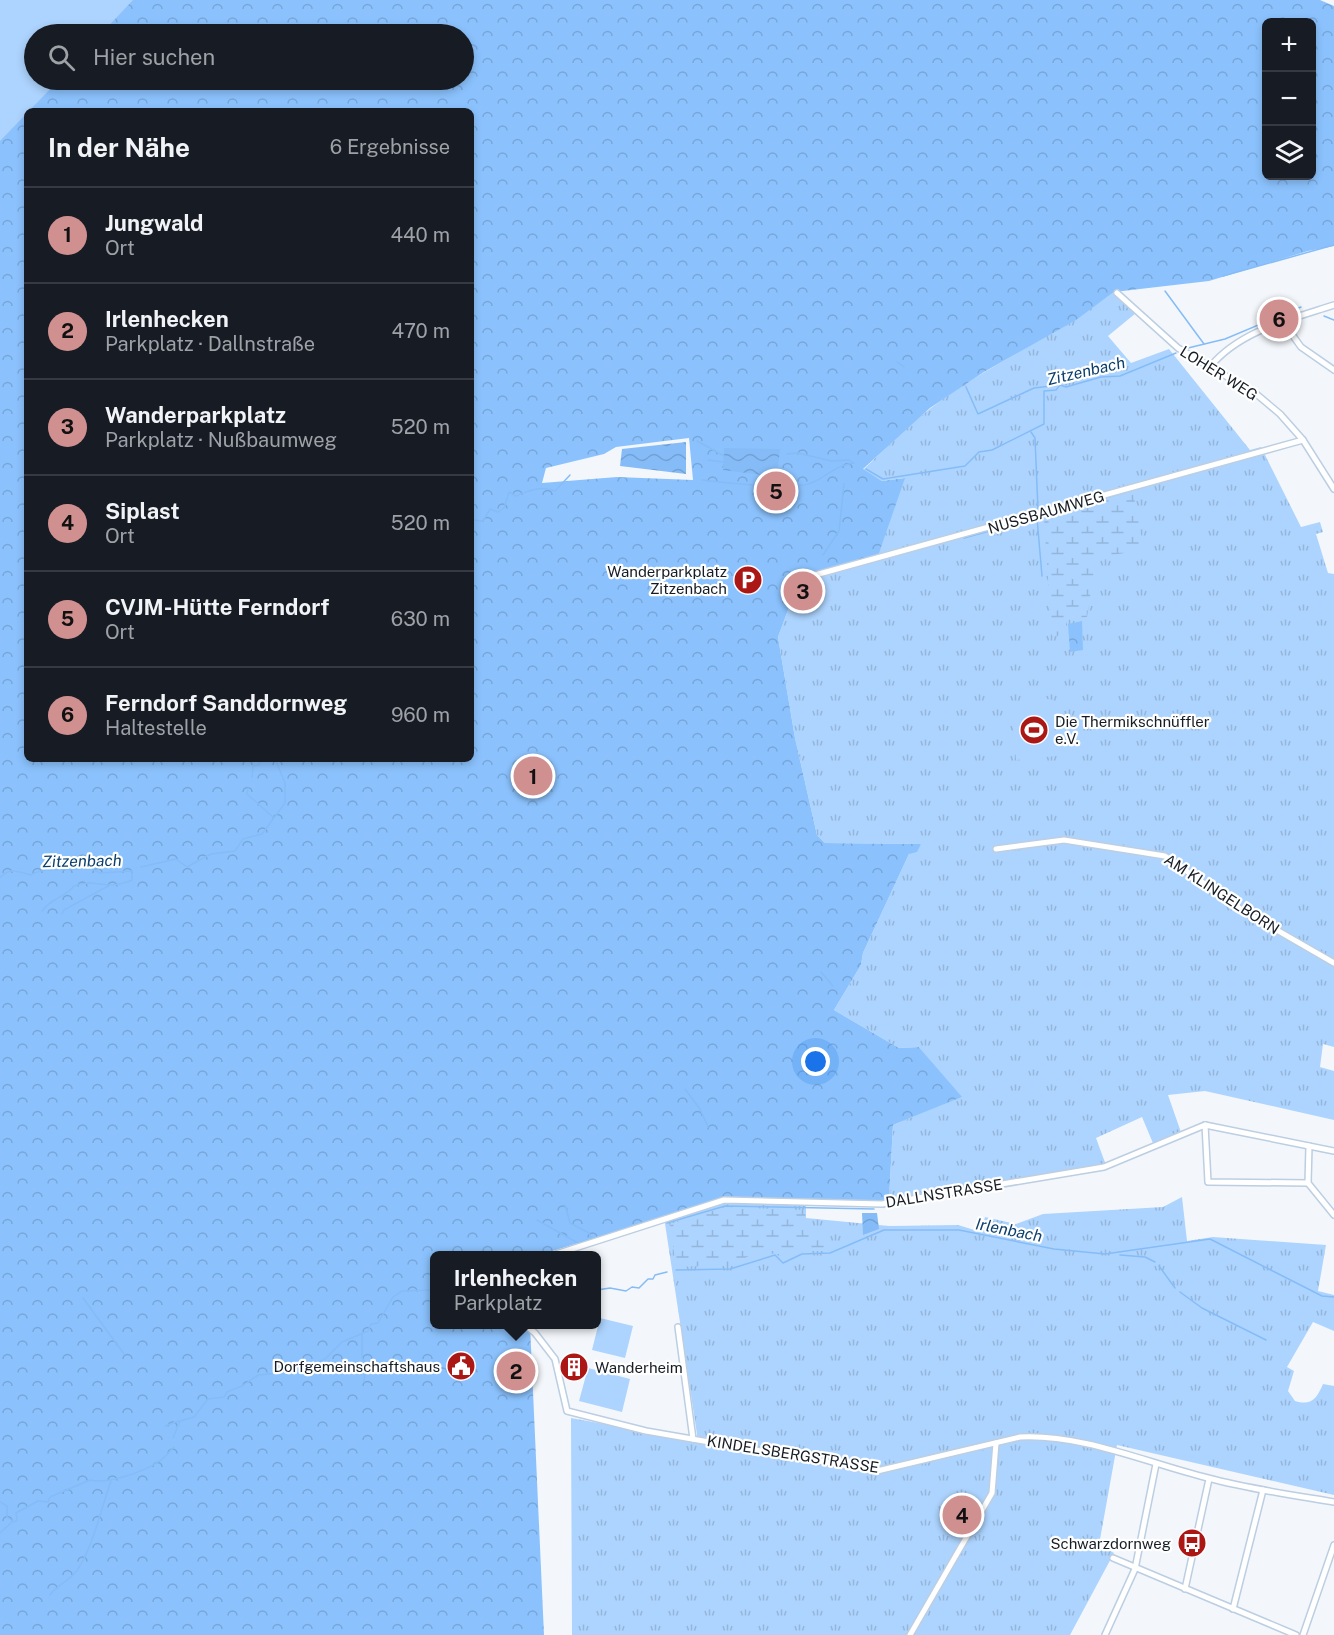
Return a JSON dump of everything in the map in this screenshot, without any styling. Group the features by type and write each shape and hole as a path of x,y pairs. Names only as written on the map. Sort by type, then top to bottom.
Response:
{"street":[{"name":"LOHER WEG","path":"1117,293 1178,348 1255,393 1280,414 1303,440 1334,489"},
{"path":"1210,366 1225,349 1283,322 1334,305"},
{"path":"1283,322 1301,347 1334,370"},
{"name":"NUSSBAUMWEG","path":"790,582 1303,440"},
{"name":"AM KLINGELBORN","path":"996,849 1064,840 1165,856 1242,910 1334,963"},
{"path":"1308,1183 1208,1182 1205,1125 1334,1151"},
{"name":"DALLNSTRASSE","path":"566,1251 724,1200 882,1204 1104,1167 1205,1125"},
{"path":"1309,1146 1308,1183 1334,1215"},
{"path":"678,1327 693,1439"},
{"name":"KINDELSBERGSTRASSE","path":"531,1329 555,1359 567,1411 646,1431 877,1471 1035,1436 1103,1449 1209,1479 1334,1502"},
{"path":"910,1635 992,1493 996,1443"},
{"path":"1104,1635 1136,1569 1156,1464"},
{"path":"1185,1589 1209,1479"},
{"path":"1233,1609 1263,1490"},
{"path":"1304,1635 1334,1545"},
{"path":"1113,1558 1296,1635"},
{"path":"1326,1568 1334,1570"}],"green space":[{"path":"0,0 1320,0 1334,6 1334,246 1308,251 1209,281 1114,292 1076,320 984,372 930,408 863,469 882,481 905,478 878,556 799,580 778,637 795,738 817,835 825,843 921,844 917,852 909,854 863,953 861,965 834,1010 899,1048 919,1047 962,1097 893,1125 889,1200 806,1206 722,1200 552,1251 430,1251 430,1329 530,1329 544,1635 0,1635","holes":["689,438 693,480 617,477 542,483 546,468 604,454 616,447"]},
{"path":"0,0 133,0 110,24 24,24 24,90 49,90 32,108 24,108 24,116 0,141"},
{"path":"1114,292 1136,313 1108,336 1131,363 1169,349 1250,450 1261,447 1301,527 1320,522 1323,532 1316,534 1328,573 1334,574 1334,1047 1323,1044 1320,1067 1334,1071 1334,1120 1205,1091 1168,1095 1183,1138 1155,1148 1142,1117 1096,1138 1107,1168 883,1208 889,1200 893,1125 961,1097 919,1047 899,1048 834,1010 861,965 863,953 909,854 921,844 825,843 817,835 795,738 778,637 799,580 904,478 882,481 863,470 913,422 953,392 1092,308"},
{"path":"1133,492 1144,550 1099,557 1095,563 1087,617 1066,620 1066,634 1052,637 1044,519"},
{"path":"1082,621 1083,650 1070,652 1068,624"},
{"name":"Die Thermikschnüffler e.V.","path":"1053,700 1056,756 1016,760 1012,704"},
{"path":"1182,1197 1187,1241 1213,1237 1326,1245 1318,1291 1334,1295 1334,1331 1313,1322 1287,1367 1294,1371 1288,1391 1295,1401 1310,1402 1323,1384 1334,1386 1334,1495 1117,1445 1099,1545 1114,1553 1070,1635 572,1635 571,1418 698,1441 664,1217 722,1200 806,1206 806,1218 889,1226 958,1225 981,1232 985,1217 1016,1224 1043,1214 1163,1207"},
{"path":"726,1207 804,1210 809,1230 829,1244 832,1251 803,1251 785,1259 779,1254 756,1253 729,1265 676,1267 670,1224"},
{"path":"601,1318 633,1326 625,1358 592,1350 597,1329 601,1329"},
{"path":"588,1368 630,1379 622,1412 579,1401"}],"water":[{"path":"686,442 686,474 620,466 622,449"},
{"path":"724,448 780,449 777,477 723,470"},
{"path":"862,1213 877,1213 879,1229 863,1235"}],"waterway":[{"path":"1223,276 1334,245"},
{"path":"1165,291 1204,344"},
{"name":"Zitzenbach","path":"1188,348 1225,339 1301,307"},
{"name":"Zitzenbach","path":"1324,316 1334,320"},
{"name":"Zitzenbach","path":"866,469 883,479 965,466 979,452 992,450 1044,424 1044,391 1056,390 1060,385 1066,387 1101,377 1120,376 1176,353"},
{"path":"897,362 904,367"},
{"path":"966,387 978,414 1034,388 1059,385"},
{"path":"1031,432 1035,438 1038,510"},
{"path":"697,441 724,456"},
{"path":"787,454 798,453 831,461 849,460 853,463"},
{"path":"708,460 723,462"},
{"name":"Zitzenbach","path":"702,480 766,486 804,485 840,467 854,463"},
{"name":"Zitzenbach","path":"474,520 483,521 490,509 498,512 504,508 509,492 516,496 540,489 555,491 570,475"},
{"path":"1044,516 1167,480"},
{"path":"823,555 839,531 844,484"},
{"path":"964,538 1037,518 1042,576"},
{"path":"252,777 253,766 259,765 260,762"},
{"name":"Zitzenbach","path":"141,867 176,859 187,867 211,854 235,851 243,839 262,834 285,803 285,783 276,762"},
{"path":"248,788 247,794 274,818"},
{"name":"Zitzenbach","path":"0,878 7,872 14,871 31,875 44,870 88,867 100,873 132,871 132,880 123,883 115,885 89,883 74,886 42,911"},
{"path":"62,914 64,910 108,886"},
{"path":"821,972 833,986"},
{"path":"685,1089 700,1109 708,1127"},
{"path":"565,1205 570,1223 589,1233 591,1238"},
{"path":"667,1223 725,1206 874,1209"},
{"path":"537,1220 578,1243 666,1216"},
{"name":"Irlenbach","path":"676,1270 730,1269 775,1255 783,1263 802,1254 830,1253 884,1230 959,1230 1054,1249 1105,1254 1210,1239 1322,1296 1334,1297"},
{"path":"1120,1255 1145,1257 1155,1262"},
{"path":"1159,1266 1175,1288"},
{"name":"Irlenbach","path":"601,1289 610,1288 626,1291 632,1287 639,1288 648,1279 667,1272"},
{"name":"Irlenbach","path":"173,1438 180,1421 194,1417 208,1399 224,1397 227,1392 242,1386 258,1375 299,1371 325,1359 342,1342 368,1331 371,1324 378,1323 393,1297 402,1291 430,1290"},
{"path":"1180,1292 1202,1308 1266,1340"},
{"path":"83,1298 124,1354"},
{"path":"524,1329 533,1335"},
{"path":"362,1334 362,1358 366,1364 364,1382"},
{"path":"165,1426 179,1421"},
{"name":"Irlenbach","path":"0,1502 7,1506 7,1517 14,1522 17,1520 16,1513 38,1501 48,1502 50,1497 90,1480 106,1481 136,1472 161,1460 174,1447"},
{"path":"50,1595 81,1565 111,1481"},
{"path":"0,1533 12,1522"}],"place":[{"name":"Ferndorf Sanddornweg","path":"1279,319"},
{"name":"CVJM-Hütte Ferndorf","path":"776,491"},
{"name":"Wanderparkplatz Zitzenbach","path":"748,580"},
{"name":"Wanderparkplatz","path":"803,591"},
{"name":"Die Thermikschnüffler e.V.","path":"1034,730"},
{"name":"Jungwald","path":"533,776"},
{"name":"Dorfgemeinschaftshaus","path":"461,1366"},
{"name":"Wanderheim","path":"574,1367"},
{"name":"Irlenhecken","path":"516,1371"},
{"name":"Siplast","path":"962,1515"},
{"name":"Schwarzdornweg","path":"1192,1543"}]}
